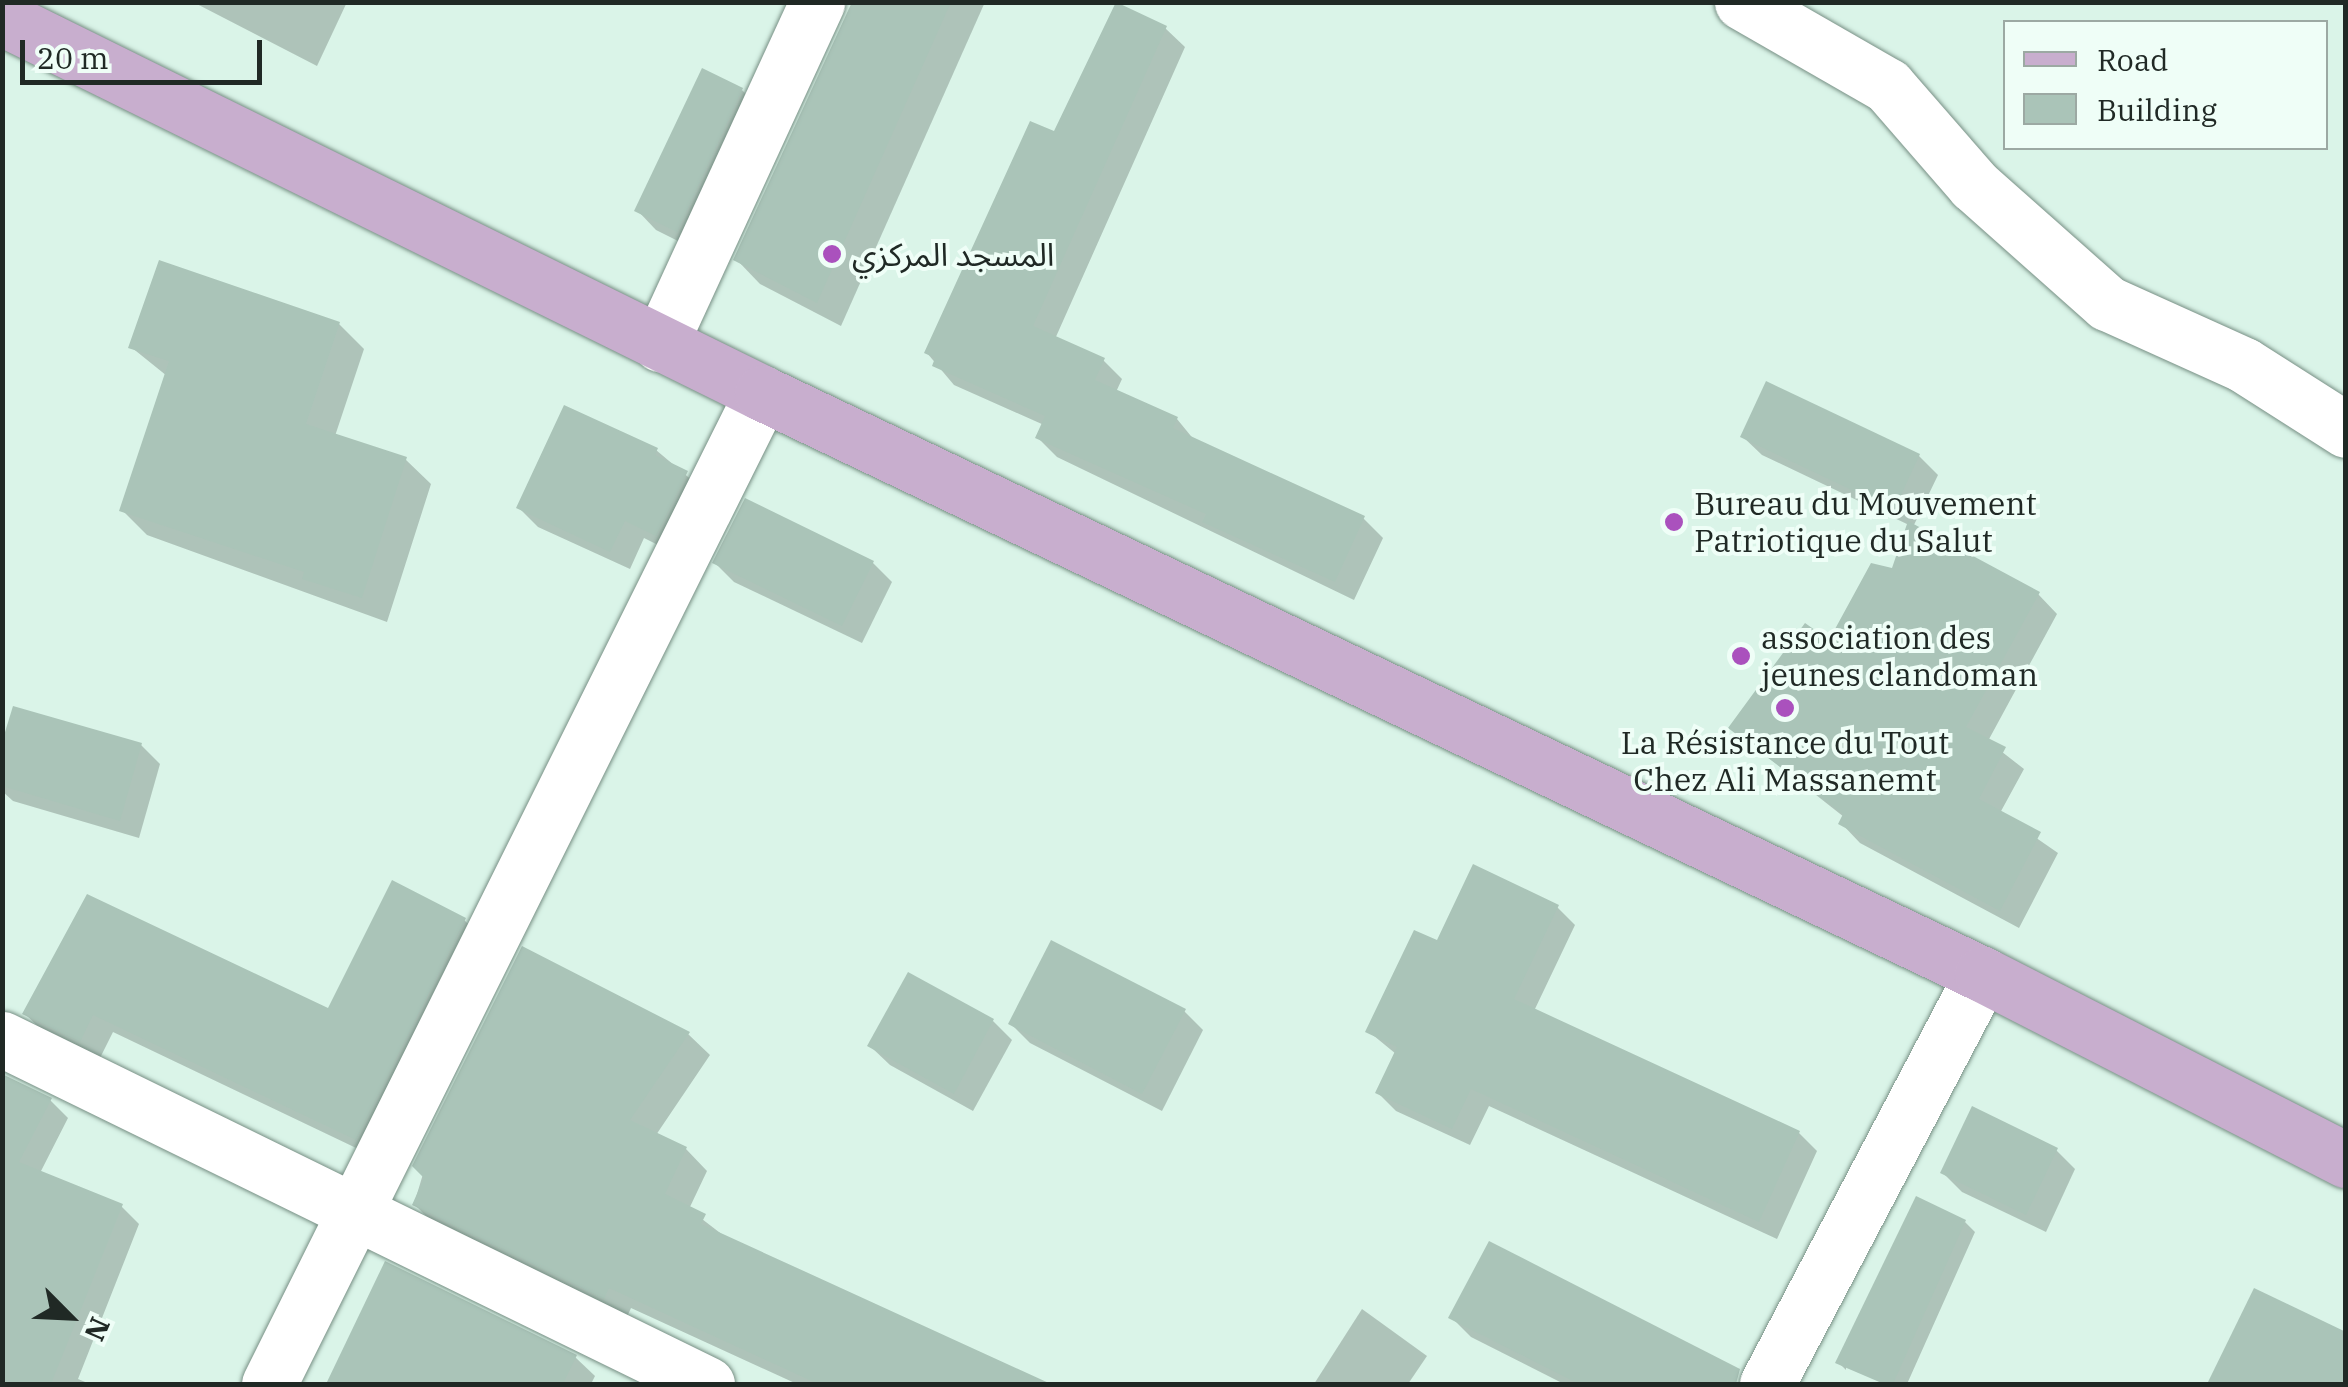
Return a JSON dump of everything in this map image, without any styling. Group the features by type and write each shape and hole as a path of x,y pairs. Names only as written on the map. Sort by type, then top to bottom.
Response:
{"main road":[{"path":"2,18 660,344 1982,974 2346,1160"}],"street":[{"path":"660,344 817,2"},
{"path":"1742,2 1888,86 1974,186 2106,304 2244,365 2346,430"},
{"path":"270,1384 762,393"},
{"path":"1768,1384 1982,974"},
{"path":"2,1038 707,1384"}],"building":[{"path":"852,2 951,2 817,303 733,260"},
{"path":"1116,2 1167,26 1033,326 1105,358 1095,380 1178,417 1173,428 1365,516 1335,582 1202,522 1206,514 1035,438 1045,416 932,366 935,358 924,353 1030,121 1054,131"},
{"path":"702,68 743,88 677,232 634,211"},
{"path":"159,260 340,322 306,424 407,457 362,598 302,579 304,572 119,511 169,361 128,348"},
{"path":"1766,381 1920,454 1894,510 1740,437"},
{"path":"564,405 658,448 655,455 688,471 656,536 625,521 610,552 516,508"},
{"path":"745,498 874,561 842,626 712,563"},
{"path":"1908,521 2040,592 1966,727 2006,747 1979,799 2041,832 2000,911 1838,824 1843,814 1728,728 1805,623 1829,640 1871,563 1892,568"},
{"path":"13,706 142,743 120,821 2,786 2,742"},
{"path":"1473,864 1559,905 1514,999 1800,1131 1759,1222 1471,1089 1452,1129 1375,1093 1397,1047 1365,1032 1414,930 1437,940"},
{"path":"392,880 466,918 356,1140 93,1015 80,1042 22,1014 87,894 328,1008"},
{"path":"1051,940 1186,1009 1142,1094 1008,1024"},
{"path":"522,946 690,1032 630,1120 687,1147 665,1194 706,1214 701,1224 1051,1384 818,1384 609,1288 604,1299 412,1205 424,1178 412,1166"},
{"path":"908,972 994,1019 954,1094 867,1046"},
{"path":"2,1074 52,1098 19,1162 123,1204 51,1384 2,1384"},
{"path":"1972,1106 2058,1148 2026,1215 1940,1173"},
{"path":"1916,1196 1966,1220 1893,1384 1884,1384 1835,1363"},
{"path":"1489,1241 1740,1369 1736,1384 1579,1384 1448,1318"},
{"path":"385,1261 577,1355 563,1384 326,1384"},
{"path":"2254,1288 2346,1332 2346,1384 2207,1384"}],"place":[{"name":"المسجد المركزي","path":"832,254"},
{"name":"Bureau du Mouvement Patriotique du Salut","path":"1674,522"},
{"name":"association des jeunes clandoman","path":"1741,656"},
{"name":"La Résistance du Tout Chez Ali Massanemt","path":"1785,708"}]}
